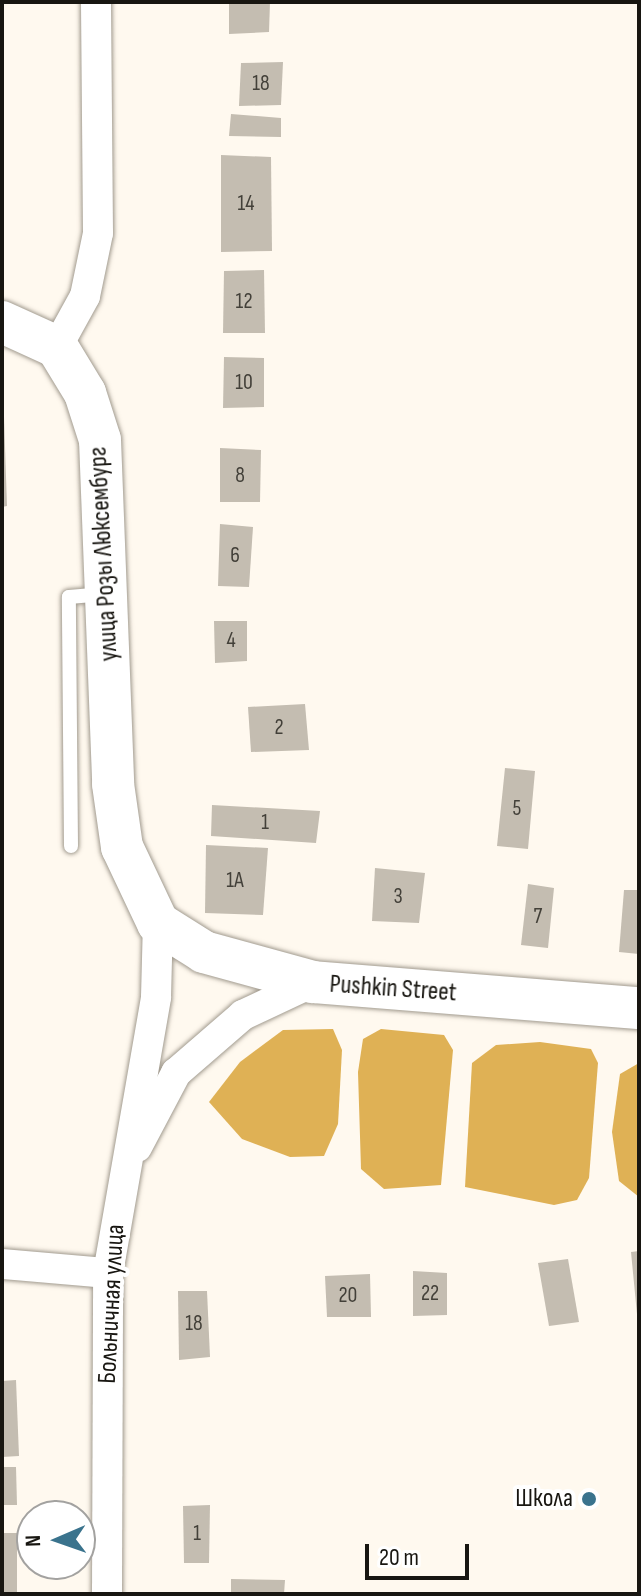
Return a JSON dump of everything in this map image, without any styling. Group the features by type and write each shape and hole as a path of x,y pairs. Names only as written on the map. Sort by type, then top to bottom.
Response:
{"main road":[{"path":"2,322 57,347"},
{"name":"улица Розы Люксембург","path":"57,347 85,393 100,440 122,847 158,923"},
{"name":"Pushkin Street","path":"158,923 204,952 313,982 639,1008"}],"street":[{"path":"57,347 85,296 98,233 96,2"},
{"name":"Больничная улица","path":"107,1594 108,1273 119,1189 156,997 158,923"},
{"path":"119,1189 176,1073 243,1015 313,982"},
{"path":"2,1264 108,1273"}],"lane":[{"path":"71,846 69,597 108,593"}],"shaded area":[{"path":"333,1029 342,1050 338,1124 324,1156 290,1157 242,1139 209,1102 240,1062 283,1030"},
{"path":"381,1029 444,1035 453,1050 441,1185 384,1189 361,1169 358,1072 363,1039"},
{"path":"540,1042 591,1049 598,1063 589,1178 577,1200 554,1205 465,1187 472,1063 496,1045"},
{"path":"639,1063 639,1197 619,1181 612,1132 620,1074"}],"building":[{"path":"229,2 270,2 269,32 229,34"},
{"path":"283,62 281,105 239,106 241,63"},
{"path":"231,114 281,118 281,137 229,136"},
{"path":"221,155 271,157 272,251 221,252"},
{"path":"264,270 265,333 223,333 224,271"},
{"path":"2,357 7,506 2,507"},
{"path":"224,357 264,358 264,407 223,408"},
{"path":"220,448 261,450 260,502 220,502"},
{"path":"220,524 253,527 249,587 218,586"},
{"path":"214,621 247,621 247,661 215,663"},
{"path":"305,704 309,750 251,752 248,707"},
{"path":"505,768 535,771 528,849 497,846"},
{"path":"212,805 320,811 316,843 211,836"},
{"path":"206,845 268,848 263,915 205,913"},
{"path":"375,868 425,873 419,923 372,921"},
{"path":"528,884 554,888 548,948 521,945"},
{"path":"624,890 639,890 639,954 619,952"},
{"path":"639,1251 639,1314 637,1314 631,1252"},
{"path":"568,1259 579,1322 549,1326 538,1263"},
{"path":"413,1271 447,1273 447,1315 413,1316"},
{"path":"370,1274 371,1317 327,1317 325,1276"},
{"path":"178,1291 207,1291 210,1357 179,1360"},
{"path":"16,1380 19,1456 2,1457 2,1381"},
{"path":"2,1467 16,1467 16,1505 2,1505"},
{"path":"210,1505 209,1563 184,1563 183,1506"},
{"path":"2,1533 16,1533 17,1594 2,1594"},
{"path":"231,1579 285,1580 284,1594 231,1594"}],"place":[{"name":"Школа","path":"589,1499"}]}
